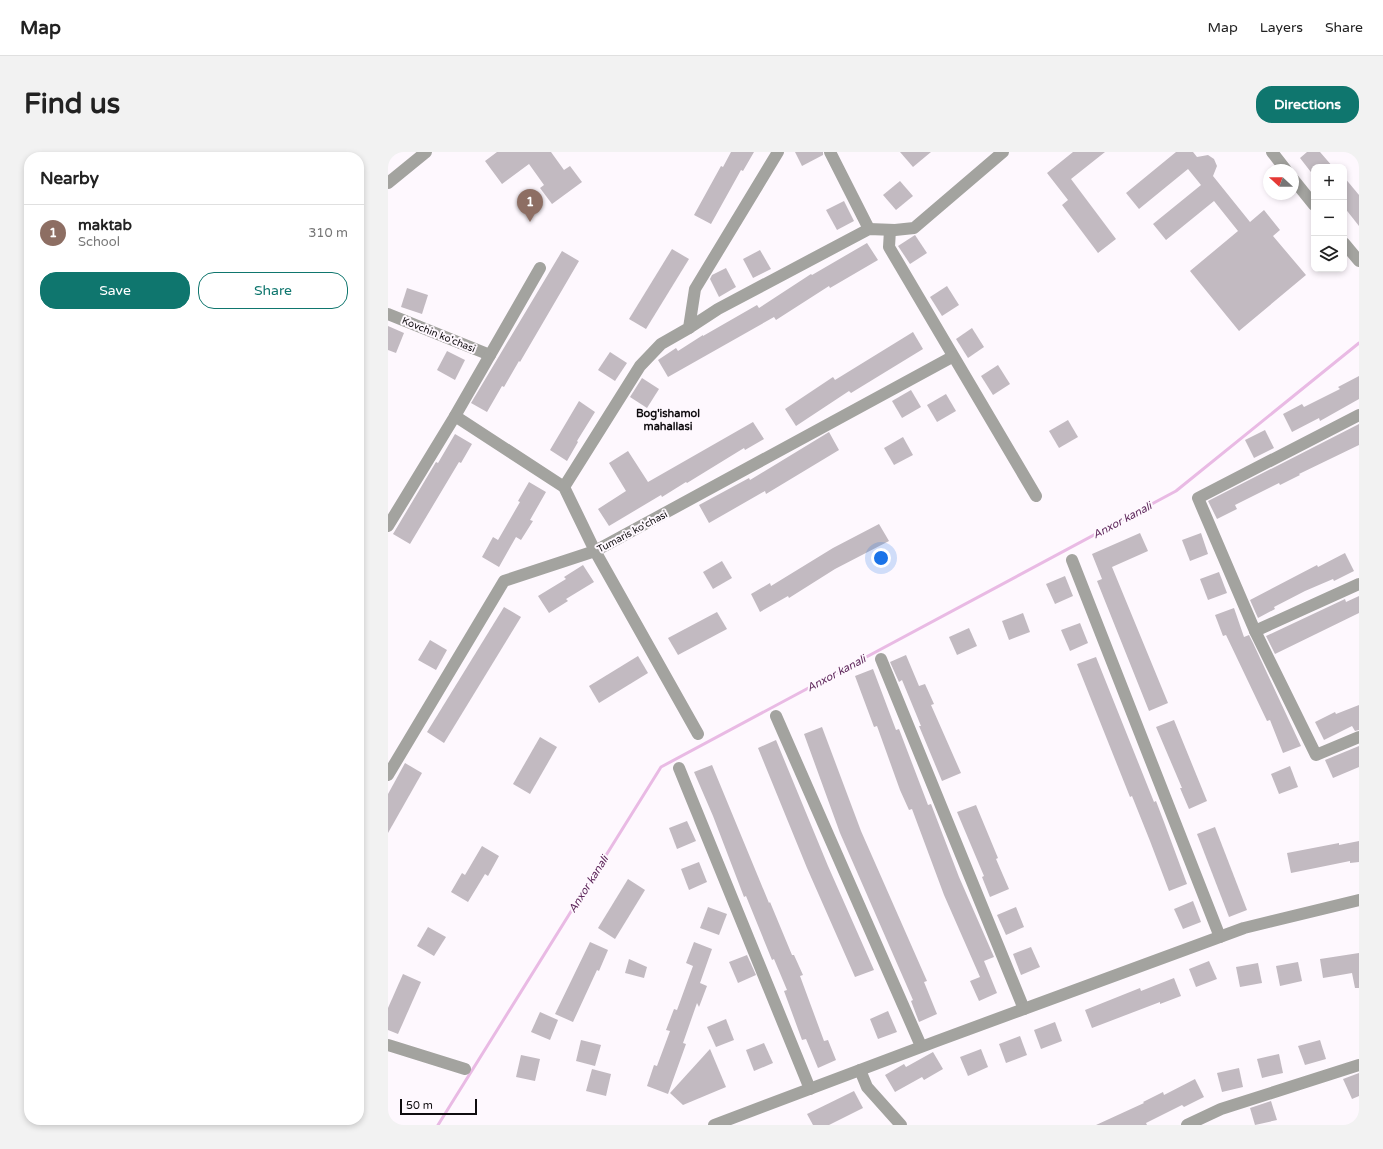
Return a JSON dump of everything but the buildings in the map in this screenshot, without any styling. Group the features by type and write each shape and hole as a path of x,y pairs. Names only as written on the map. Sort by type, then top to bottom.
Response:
{"street":[{"path":"388,183 426,152"},
{"path":"689,328 695,289 742,208 778,152"},
{"path":"830,152 870,228"},
{"path":"564,487 640,366 661,344 718,309 870,228 890,230 914,228 1003,152"},
{"path":"1272,152 1281,164"},
{"path":"1299,186 1311,201"},
{"path":"890,230 889,247 952,357 1036,496"},
{"path":"1347,247 1359,261"},
{"path":"388,526 455,416 540,268"},
{"name":"Kovchin ko'chasi","path":"388,314 490,354"},
{"name":"Tumaris ko'chasi","path":"388,775 504,581 596,551 952,357"},
{"path":"1359,415 1198,498 1255,631 1316,755 1359,737"},
{"path":"455,416 564,487 596,551 698,734"},
{"path":"1072,560 1220,937"},
{"path":"1255,631 1359,584"},
{"path":"881,659 1024,1009"},
{"path":"776,716 922,1046"},
{"path":"679,768 810,1089"},
{"path":"714,1125 922,1046 1244,928 1359,900"},
{"path":"388,1045 465,1068"},
{"path":"1187,1125 1211,1120 1228,1107 1359,1065"},
{"path":"860,1070 867,1087 902,1125"}],"waterway":[{"name":"Anxor kanali","path":"438,1125 661,767 1176,491 1359,343"}],"place":[{"name":"maktab","path":"530,222"}],"district":[{"name":"Bog'ishamol mahallasi","path":"668,419"}]}
